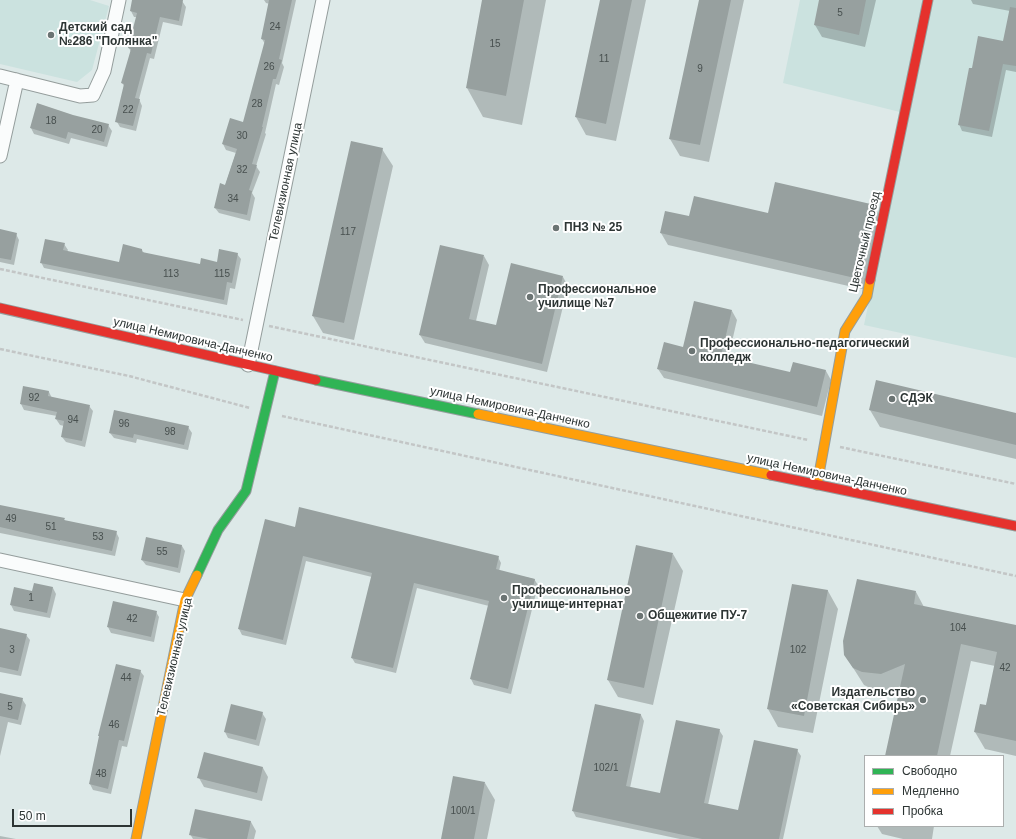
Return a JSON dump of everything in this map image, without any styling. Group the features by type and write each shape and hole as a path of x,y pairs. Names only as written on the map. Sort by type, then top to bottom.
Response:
{"main road":[{"name":"Цветочный проезд","path":"817,485 844,331 867,296 928,0"},
{"name":"улица Немировича-Данченко","path":"0,308 275,371 1016,526"},
{"name":"Телевизионная улица","path":"136,839 185,600 218,530 246,491 275,371"}],"street":[{"path":"0,76 80,96 93,95 104,71 119,0"},
{"name":"Телевизионная улица","path":"248,365 323,0"},
{"path":"0,156 17,80"},
{"path":"0,560 185,600"}],"path":[{"path":"0,269 1016,484"},
{"path":"0,349 129,376 264,412 1016,576"}],"shaded area":[{"name":"Детский сад №286 \"Полянка\"","path":"0,0 90,0 109,6 92,70 77,82 0,64"},
{"path":"800,0 1016,0 1016,358 864,325 908,114 783,83"}],"building":[{"path":"132,0 183,0 179,21 160,17 151,54 147,53 135,98 140,99 133,126 115,122 124,84 121,83 131,49 128,48 137,13 130,11"},
{"path":"269,0 292,0 279,59 282,60 276,79 273,79 263,127 252,164 257,165 249,190 252,191 247,215 214,208 220,183 225,185 237,149 222,144 230,118 243,122 265,40 261,39"},
{"path":"482,0 524,0 506,96 466,88"},
{"path":"600,0 632,0 606,124 575,117"},
{"path":"699,0 731,0 700,145 669,139"},
{"path":"819,0 866,0 859,35 814,25"},
{"path":"1010,7 1016,8 1016,66 1003,64 989,131 958,125 969,68 972,68 978,36 1003,41"},
{"path":"37,103 73,115 109,124 104,142 68,132 66,139 30,128"},
{"path":"351,141 383,148 344,323 312,316"},
{"path":"775,182 875,205 859,279 660,233 665,211 689,216 694,196 768,213"},
{"path":"0,229 17,233 11,260 0,258"},
{"path":"45,239 65,243 63,250 119,262 123,244 142,249 142,252 200,264 201,258 217,262 219,249 238,253 232,283 227,282 224,300 40,263"},
{"name":"Профессиональное училище №7","path":"440,245 484,255 469,319 496,325 511,263 563,276 542,364 419,335"},
{"name":"Профессионально-педагогический колледж","path":"694,301 732,310 721,356 790,372 793,362 826,370 817,407 657,369 664,342 683,347"},
{"path":"876,380 1016,413 1016,445 869,410"},
{"path":"23,386 49,391 48,396 90,405 82,441 61,437 64,421 55,419 57,412 20,404"},
{"path":"114,410 189,426 184,445 134,434 133,438 109,433"},
{"path":"0,505 65,518 64,520 117,531 112,551 0,527"},
{"name":"Профессиональное училище-интернат","path":"299,507 499,556 496,569 535,579 508,689 470,679 489,601 414,583 393,668 351,658 372,573 303,556 283,640 238,629 265,519 295,527"},
{"path":"146,537 182,545 178,568 141,560"},
{"name":"Общежитие ПУ-7","path":"636,545 673,553 644,688 607,680"},
{"path":"857,579 916,591 914,604 1016,625 1016,741 974,732 980,704 986,705 997,652 961,644 937,755 885,755 905,664 881,674 862,672 853,668 844,655 843,641"},
{"path":"34,583 53,587 47,613 10,605 14,587 32,591"},
{"path":"792,584 828,590 804,716 767,709"},
{"path":"113,601 157,611 151,637 107,627"},
{"path":"0,628 27,634 18,671 0,667"},
{"path":"116,664 141,670 124,741 119,740 108,789 89,784 98,736"},
{"path":"0,693 23,698 18,720 0,716"},
{"path":"231,704 263,712 256,740 224,732"},
{"path":"595,704 641,714 626,786 660,793 676,720 720,729 704,803 738,810 754,740 798,749 779,839 702,839 572,811"},
{"path":"204,752 263,767 257,793 197,778"},
{"path":"453,776 485,782 474,839 441,839"},
{"path":"195,809 251,821 247,839 209,839 189,835"}],"traffic: fast":[{"path":"197,575 218,530 246,491 275,371"},
{"path":"316,380 478,414"}],"traffic: slow":[{"path":"817,485 845,331 867,296 870,280"},
{"path":"478,414 771,475"},
{"path":"136,839 185,600 197,575"}],"traffic: jam":[{"path":"870,280 928,0"},
{"path":"0,308 316,380"},
{"path":"771,475 1016,526"}],"place":[{"name":"Детский сад №286 \"Полянка\"","path":"51,35"},
{"name":"ПНЗ № 25","path":"556,228"},
{"name":"Профессиональное училище №7","path":"530,297"},
{"name":"Профессионально-педагогический колледж","path":"692,351"},
{"name":"СДЭК","path":"892,399"},
{"name":"Профессиональное училище-интернат","path":"504,598"},
{"name":"Общежитие ПУ-7","path":"640,616"},
{"name":"Издательство «Советская Сибирь»","path":"923,700"}]}
